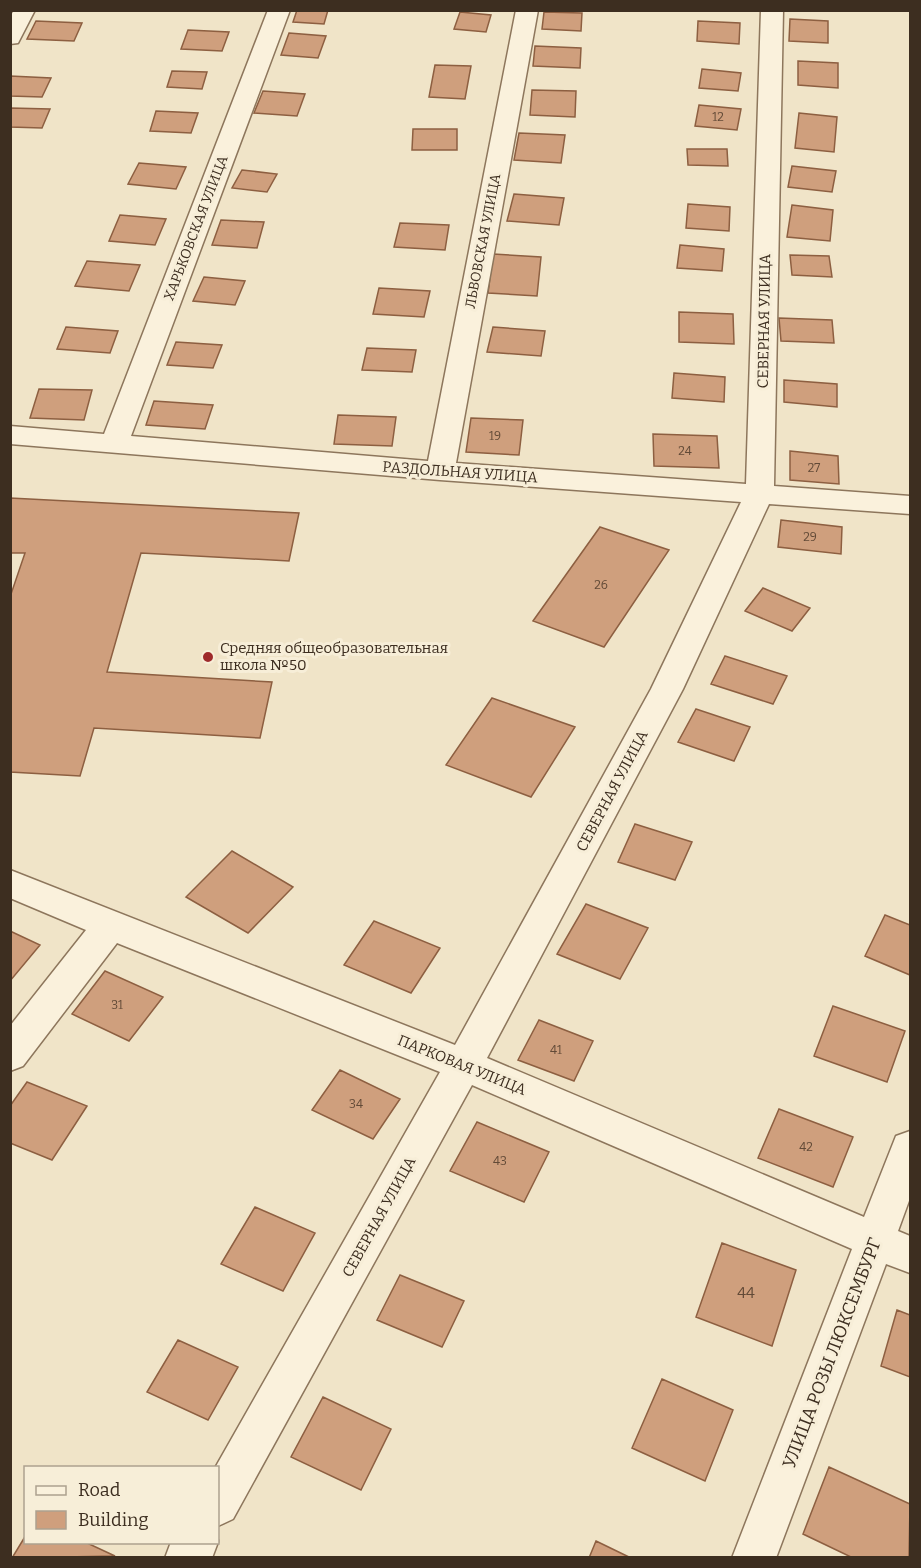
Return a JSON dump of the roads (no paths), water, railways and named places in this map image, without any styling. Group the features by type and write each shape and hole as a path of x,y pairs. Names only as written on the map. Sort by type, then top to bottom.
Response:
{"street":[{"path":"10,38 25,10"},
{"name":"ХАРЬКОВСКАЯ УЛИЦА","path":"114,445 279,10"},
{"name":"ЛЬВОВСКАЯ УЛИЦА","path":"440,471 527,10"},
{"name":"СЕВЕРНАЯ УЛИЦА","path":"219,1502 464,1065 667,689 760,493 772,10"},
{"name":"РАЗДОЛЬНАЯ УЛИЦА","path":"10,435 440,471 910,505"},
{"name":"ПАРКОВАЯ УЛИЦА","path":"10,882 110,925 464,1065 893,1248"},
{"path":"10,1055 110,925"},
{"name":"УЛИЦА РОЗЫ ЛЮКСЕМБУРГ","path":"754,1557 893,1248 910,1148"},
{"path":"187,1557 195,1544"}],"place":[{"name":"Средняя общеобразовательная школа №50","path":"208,657"}]}
